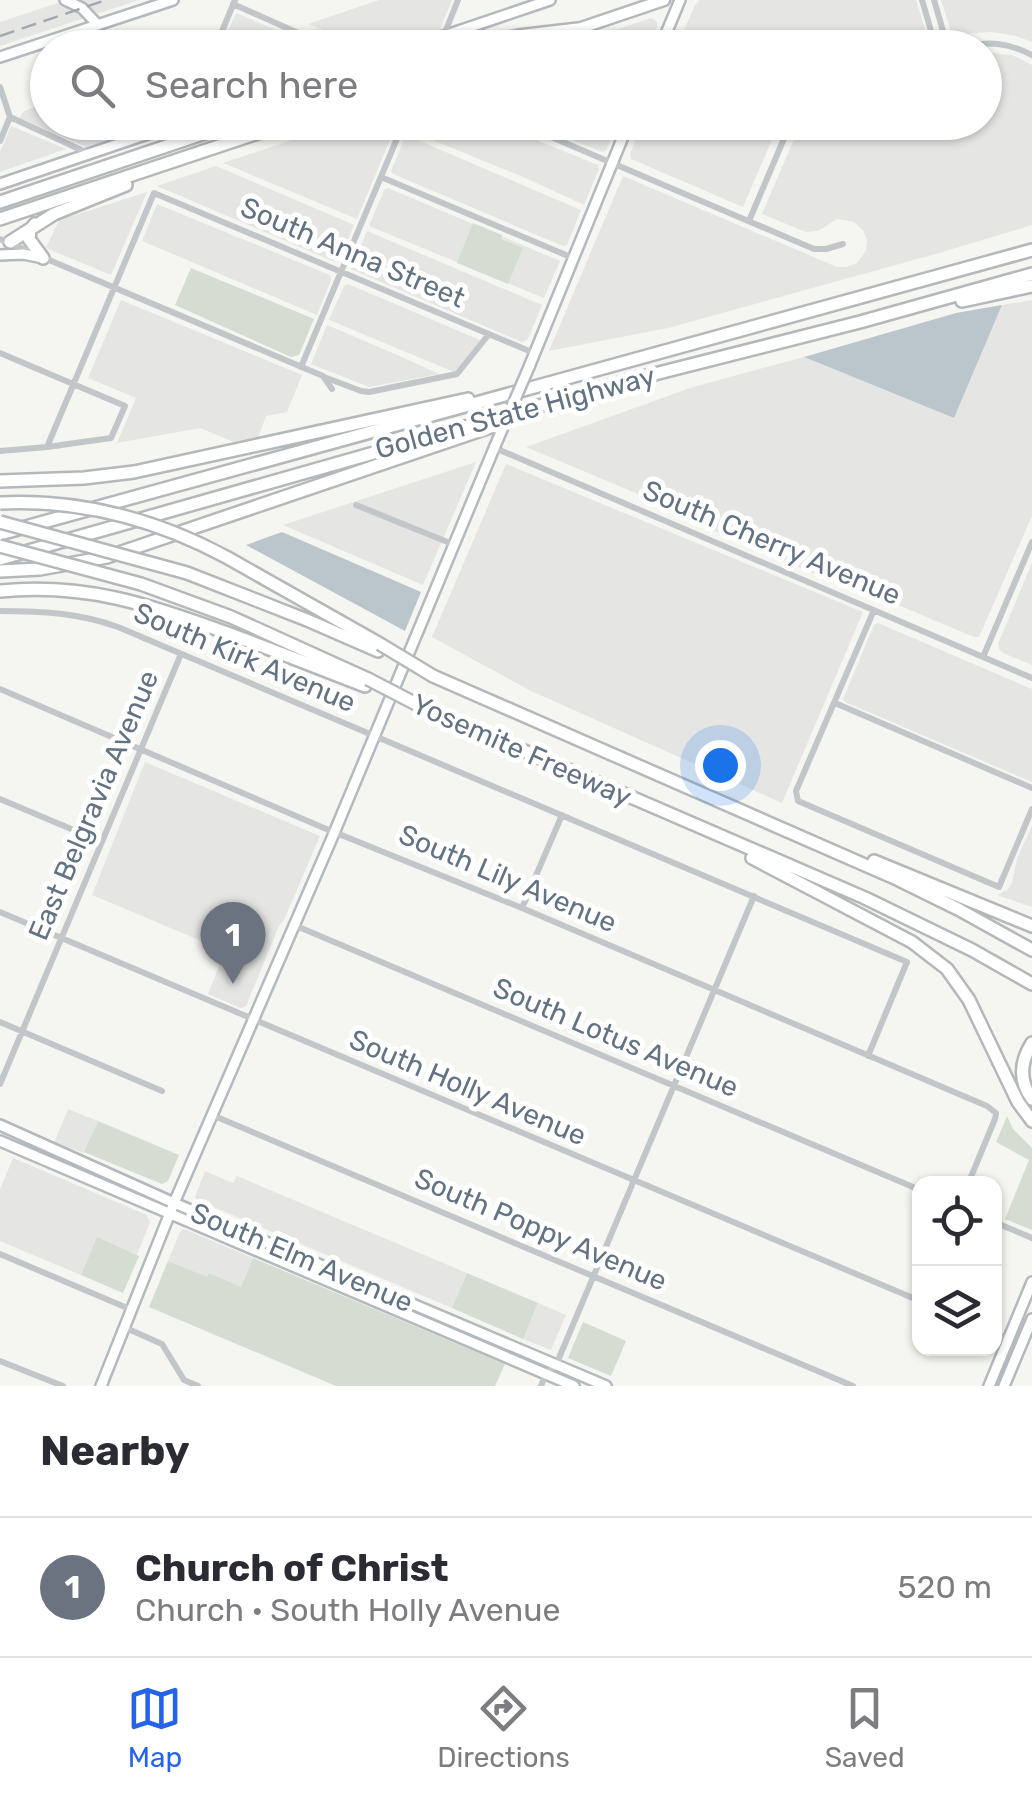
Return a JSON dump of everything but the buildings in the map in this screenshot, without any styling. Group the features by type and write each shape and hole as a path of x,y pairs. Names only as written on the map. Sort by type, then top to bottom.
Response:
{"highway":[{"path":"569,30 578,29"},
{"path":"4,200 184,140"},
{"path":"0,219 238,140"},
{"path":"2,246 54,214 239,140"},
{"path":"36,223 29,238 44,258"},
{"name":"Golden State Highway","path":"0,534 1032,250"},
{"name":"Golden State Highway","path":"0,559 630,380 1032,274"},
{"path":"860,322 1032,286"},
{"path":"0,481 134,472 464,400 576,371 628,363"},
{"path":"0,571 40,569 107,556 630,380"},
{"path":"0,503 66,504 130,516 184,536 379,648"},
{"name":"Yosemite Freeway","path":"0,522 186,572 379,648 433,676 958,908 1032,950"},
{"name":"Yosemite Freeway","path":"0,546 141,584 231,617 366,682 901,915 1032,984"},
{"path":"0,591 75,590 129,600 366,682"},
{"path":"739,809 1032,926"},
{"path":"682,821 932,955 969,1000 1018,1102 1032,1121"},
{"path":"1032,1044 1023,1062 1022,1076 1032,1099"}],"main road":[{"path":"578,29 664,0"}],"street":[{"path":"65,0 82,8 98,25"},
{"path":"83,30 173,0"},
{"path":"446,30 458,0"},
{"path":"462,30 550,0"},
{"path":"668,30 680,0"},
{"path":"922,0 931,30"},
{"path":"934,0 943,30"},
{"path":"223,30 234,2 294,30"},
{"path":"1002,44 1032,55"},
{"path":"0,58 30,48"},
{"path":"0,87 10,117 0,141"},
{"path":"10,117 30,126"},
{"path":"60,140 90,154"},
{"path":"0,184 131,140"},
{"path":"301,367 396,140"},
{"path":"558,140 814,250 844,244"},
{"path":"101,1386 174,1202 335,832 622,140"},
{"path":"749,220 783,140"},
{"path":"380,177 573,259"},
{"name":"South Anna Street","path":"114,288 154,192 534,353"},
{"path":"2,246 12,254 44,258"},
{"path":"2,246 44,258 362,391 458,374 490,334"},
{"path":"47,447 114,288"},
{"path":"0,353 125,406 111,438 0,450"},
{"path":"323,376 332,389"},
{"name":"South Cherry Avenue","path":"495,447 1032,678"},
{"path":"356,505 455,545"},
{"path":"983,657 1032,542"},
{"path":"874,610 796,792 802,804 999,887 1032,809"},
{"name":"South Kirk Avenue","path":"0,611 80,615 118,627 908,962 868,1056"},
{"name":"East Belgravia Avenue","path":"0,1084 181,654"},
{"name":"South Lily Avenue","path":"0,689 987,1106 996,1113 971,1176"},
{"path":"834,703 1032,788"},
{"path":"0,800 102,842"},
{"path":"522,908 562,815"},
{"path":"541,1386 556,1364 754,896"},
{"name":"South Holly Avenue","path":"0,912 912,1298"},
{"name":"South Lotus Avenue","path":"294,926 912,1187"},
{"path":"0,1022 162,1092"},
{"name":"South Poppy Avenue","path":"212,1115 853,1386"},
{"name":"South Elm Avenue","path":"0,1125 606,1386"},
{"name":"South Elm Avenue","path":"0,1141 574,1386"},
{"path":"1002,1225 1032,1238"},
{"path":"0,1254 133,1310"},
{"path":"989,1386 1032,1282"},
{"path":"1002,1386 1032,1319"},
{"path":"126,1328 162,1344 184,1380 198,1386"},
{"path":"1002,1336 1009,1339"},
{"path":"1002,1386 1000,1376 1010,1350 1009,1339"},
{"path":"0,1360 63,1386"}],"shaded area":[{"path":"67,0 139,0 48,30 30,30 30,36 0,46 0,22"},
{"path":"379,0 452,0 437,30 323,30 308,24"},
{"path":"700,0 916,0 925,30 684,30"},
{"path":"941,0 1032,0 1032,42 1002,34 1002,30 950,30"},
{"path":"236,13 276,30 228,30"},
{"path":"651,18 657,22 656,30 615,30"},
{"path":"1002,54 1032,65 1032,225 668,328 549,351 623,176 837,267 857,263 866,251 863,230 854,222 837,219 818,231 806,232 762,214 794,140 1002,140"},
{"path":"30,109 30,123 19,118"},
{"path":"11,126 30,134 30,140 44,140 66,149 0,172 0,152"},
{"path":"70,140 108,140 86,147"},
{"path":"292,140 390,140 357,219 223,163"},
{"path":"404,140 418,140 581,210 567,245 563,246 391,171"},
{"path":"432,140 536,140 598,165 599,169 584,205"},
{"path":"572,140 611,140 602,152"},
{"path":"636,140 772,140 743,207 631,159"},
{"path":"216,166 354,225 339,261 157,186"},
{"path":"388,188 560,261 544,298 369,226"},
{"path":"147,192 111,275 46,248 59,220"},
{"path":"157,204 330,275 317,315 142,241"},
{"path":"473,223 523,248 508,284 457,263"},
{"path":"367,231 542,305 528,339 522,342 351,269"},
{"path":"191,268 314,319 299,355 291,357 175,305"},
{"path":"348,284 480,340 454,372 329,320"},
{"path":"121,300 302,375 287,412 266,416 258,438 234,442 200,428 117,443 136,398 88,378"},
{"path":"1032,300 1032,516 979,637 829,576 827,579 526,447 693,387 804,357 954,418 1002,305"},
{"path":"1002,305 954,418 804,357 956,313"},
{"path":"327,325 439,374 369,387 311,364"},
{"path":"476,462 423,585 283,525"},
{"path":"506,464 863,612 782,803 531,691 432,637"},
{"path":"282,532 421,592 405,631 246,545"},
{"path":"1032,563 1032,665 1003,653 998,644"},
{"path":"878,623 1032,689 1032,782 845,702 843,699"},
{"path":"145,762 320,836 246,1006 241,1008 208,994 225,951 92,895"},
{"path":"1032,826 1032,907 997,895 1012,883 1017,858"},
{"path":"68,1109 98,1121 84,1153 54,1143"},
{"path":"1007,1116 1013,1129 1032,1148 1032,1230 1005,1219 1029,1160 996,1142"},
{"path":"98,1121 179,1155 168,1181 162,1184 84,1152"},
{"path":"13,1158 147,1215 150,1222 137,1255 97,1238 81,1275 0,1241 0,1189"},
{"path":"205,1171 233,1183 237,1176 467,1273 452,1308 197,1200"},
{"path":"184,1229 253,1258 241,1287 168,1261"},
{"path":"97,1237 139,1256 123,1293 81,1275"},
{"path":"253,1258 505,1364 495,1386 336,1386 149,1307 168,1261 241,1287"},
{"path":"467,1273 538,1303 523,1339 452,1308"},
{"path":"538,1303 566,1315 551,1350 523,1339"},
{"path":"583,1322 626,1341 611,1376 568,1358"}],"railway":[{"path":"0,36 106,0"}],"place":[{"name":"Church of Christ","path":"233,984"}]}
